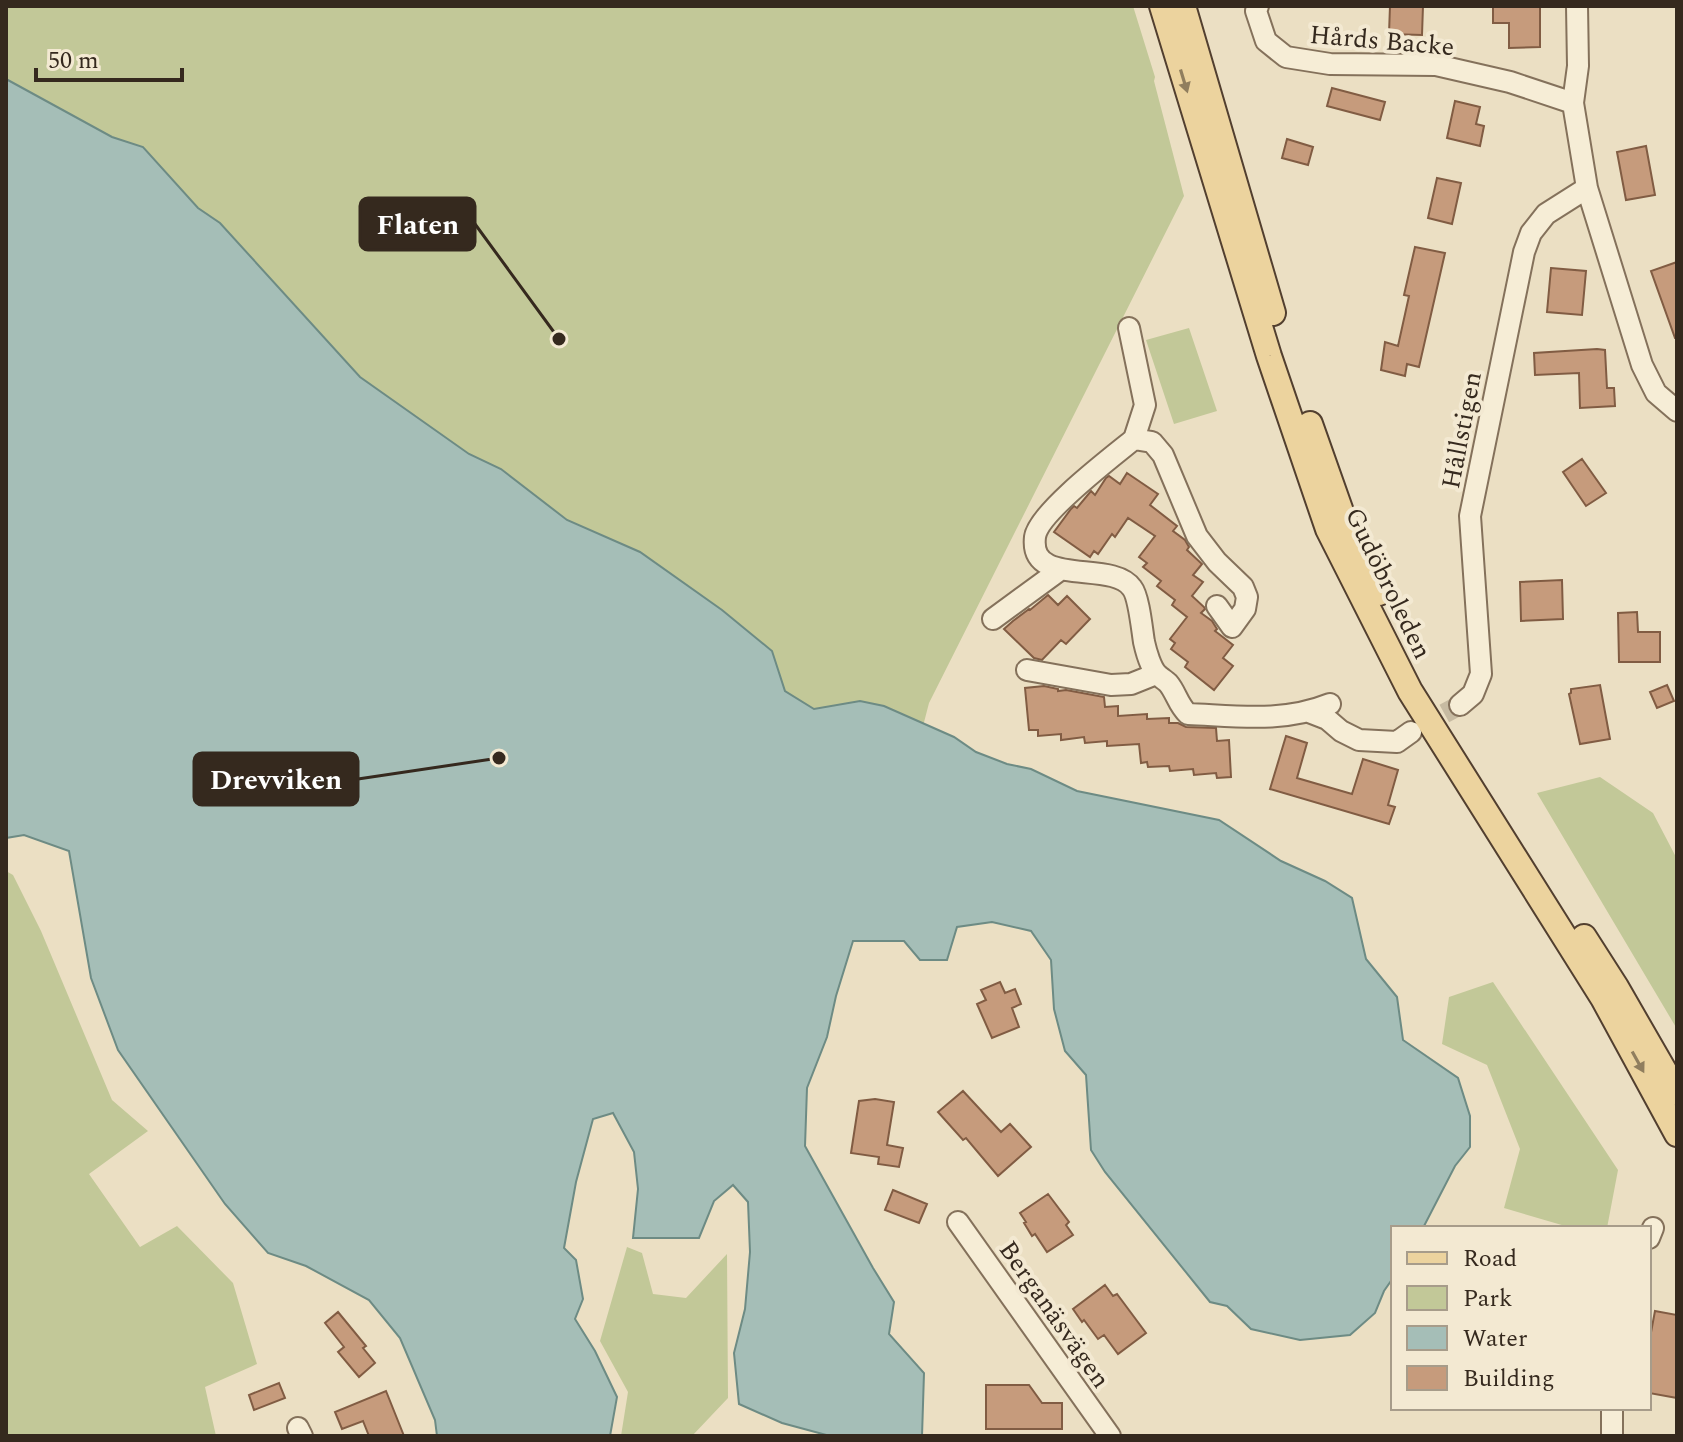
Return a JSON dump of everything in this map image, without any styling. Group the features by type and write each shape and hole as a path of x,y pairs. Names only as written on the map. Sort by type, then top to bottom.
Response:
{"main road":[{"name":"Gudöbroleden","path":"1162,6 1269,356 1328,529 1410,691 1603,998 1677,1134"},
{"name":"Gudöbroleden","path":"1183,6 1285,353 1345,523 1422,682 1616,987 1677,1093"}],"street":[{"path":"1577,6 1578,66 1573,103 1587,188 1642,365 1656,393 1677,411"},
{"name":"Hårds Backe","path":"1257,9 1266,41 1286,57 1330,64 1436,65 1510,82 1573,103"},
{"name":"Hållstigen","path":"1460,705 1473,694 1481,674 1470,516 1524,252 1531,233 1546,214 1587,188"},
{"path":"1129,328 1145,405 1134,439 1052,509 1036,531 1034,547 1049,566 1108,575 1123,580 1134,590 1144,645 1156,674 1168,682 1188,714 1269,717 1309,712 1330,704"},
{"path":"1134,439 1152,442 1163,455 1197,536 1217,562 1243,587 1247,597 1245,609 1232,627 1217,606"},
{"path":"993,619 1060,570"},
{"path":"1027,670 1111,685 1131,684 1156,674"},
{"path":"1309,712 1327,719 1357,748 1397,742 1411,732"},
{"name":"Berganäsvägen","path":"958,1222 1110,1436"},
{"path":"1612,1410 1612,1436"}],"green space":[{"path":"6,6 1133,6 1155,77 1184,196 929,703 893,842 6,481"},
{"path":"1189,328 1217,411 1174,424 1146,340"},
{"path":"1600,777 1653,813 1677,859 1677,1029 1537,793"},
{"path":"6,871 13,875 41,931 112,1100 148,1131 89,1174 140,1247 177,1226 233,1283 257,1364 205,1387 216,1436 6,1436"},
{"path":"1493,982 1618,1170 1607,1226 1565,1226 1504,1208 1520,1149 1487,1065 1442,1044 1449,997"},
{"path":"627,1247 642,1253 653,1294 686,1298 727,1254 728,1398 692,1436 621,1436 628,1392 600,1341"}],"water":[{"path":"6,79 112,137 143,147 198,208 220,223 360,377 469,454 501,469 567,520 640,552 722,610 772,651 785,691 814,709 860,701 884,706 954,737 976,752 1031,769 1077,791 1219,820 1281,861 1325,881 1352,898 1366,959 1397,997 1403,1040 1458,1078 1470,1116 1470,1147 1455,1166 1424,1226 1391,1226 1391,1281 1375,1313 1350,1335 1300,1340 1251,1329 1227,1306 1210,1302 1105,1172 1091,1150 1086,1075 1065,1051 1054,1009 1051,960 1031,931 992,922 957,927 947,960 920,960 904,941 853,941 827,1037 807,1088 805,1146 894,1302 889,1334 924,1373 922,1436 830,1436 782,1423 739,1404 734,1353 745,1309 750,1252 748,1202 733,1185 714,1201 699,1238 633,1238 638,1189 634,1152 613,1113 593,1119 576,1182 564,1248 576,1260 583,1299 575,1319 595,1351 617,1397 610,1436 437,1436 435,1420 400,1338 369,1300 306,1266 268,1253 225,1204 118,1050 91,978 69,851 24,835 6,838"}],"building":[{"path":"1390,6 1423,6 1422,35 1389,34"},
{"path":"1493,6 1540,6 1540,47 1509,48 1509,23 1493,23"},
{"path":"1332,88 1385,102 1380,120 1327,106"},
{"path":"1455,101 1480,107 1476,124 1484,126 1480,146 1447,138"},
{"path":"1287,139 1313,147 1308,165 1282,158"},
{"path":"1646,146 1655,195 1626,200 1617,152"},
{"path":"1437,178 1461,183 1452,224 1428,218"},
{"path":"1415,247 1445,253 1419,367 1407,364 1405,376 1381,370 1385,342 1398,346 1409,296 1404,295"},
{"path":"1677,262 1677,338 1675,338 1651,271"},
{"path":"1551,268 1586,271 1582,315 1547,312"},
{"path":"1605,350 1607,388 1614,388 1615,406 1580,408 1579,373 1535,375 1534,353"},
{"path":"1582,459 1606,493 1586,506 1563,472"},
{"path":"1127,473 1158,494 1150,505 1177,526 1173,531 1185,540 1189,547 1187,550 1202,564 1193,575 1203,582 1192,596 1204,607 1201,613 1212,621 1217,629 1215,631 1233,645 1223,658 1233,666 1214,690 1185,667 1188,662 1171,649 1175,643 1170,639 1187,617 1172,605 1175,600 1157,586 1161,581 1143,567 1147,563 1139,557 1155,536 1128,518 1115,537 1112,534 1098,554 1094,551 1090,557 1054,532 1074,506 1077,508 1091,491 1095,495 1106,478 1109,476 1120,484"},
{"path":"1562,580 1563,619 1521,621 1520,582"},
{"path":"1048,595 1058,605 1067,596 1090,619 1066,644 1061,640 1042,660 1034,658 1004,629"},
{"path":"1637,612 1638,632 1660,632 1660,662 1619,662 1618,613"},
{"path":"1600,685 1610,739 1580,744 1569,694 1571,689"},
{"path":"1667,685 1674,701 1657,708 1650,692"},
{"path":"1044,686 1104,697 1105,707 1118,706 1118,716 1147,714 1147,719 1169,718 1169,723 1186,727 1216,728 1217,741 1229,740 1231,777 1217,778 1216,773 1194,775 1193,769 1170,771 1169,766 1148,767 1147,762 1141,763 1139,744 1107,746 1107,741 1085,743 1084,737 1061,740 1061,734 1038,736 1038,730 1029,730 1025,688"},
{"path":"1286,736 1307,743 1297,778 1352,794 1363,759 1398,770 1388,805 1395,807 1389,824 1270,789"},
{"path":"1000,982 1005,993 1015,989 1021,1004 1012,1008 1019,1027 992,1038 977,1004 986,1000 981,990"},
{"path":"963,1091 1001,1132 1010,1124 1031,1147 998,1176 966,1138 963,1140 938,1112"},
{"path":"875,1099 894,1102 887,1145 903,1148 899,1167 878,1164 879,1157 851,1153 859,1101"},
{"path":"893,1190 927,1204 919,1223 885,1210"},
{"path":"1048,1194 1069,1222 1066,1225 1073,1235 1047,1252 1035,1234 1032,1236 1020,1213"},
{"path":"1105,1285 1113,1296 1117,1294 1146,1333 1118,1354 1104,1335 1098,1339 1073,1309"},
{"path":"1655,1311 1677,1315 1677,1398 1651,1393 1651,1332"},
{"path":"338,1312 366,1346 363,1348 375,1363 359,1377 338,1352 344,1347 325,1323"},
{"path":"279,1383 285,1398 254,1410 249,1395"},
{"path":"986,1385 1029,1385 1042,1403 1062,1403 1062,1429 986,1429"},
{"path":"386,1391 404,1436 369,1436 363,1421 342,1429 335,1412"}],"tunnel":[{"path":"1418,728 1460,705"}],"place":[{"name":"Flaten","path":"559,339"},
{"name":"Drevviken","path":"499,758"}]}
